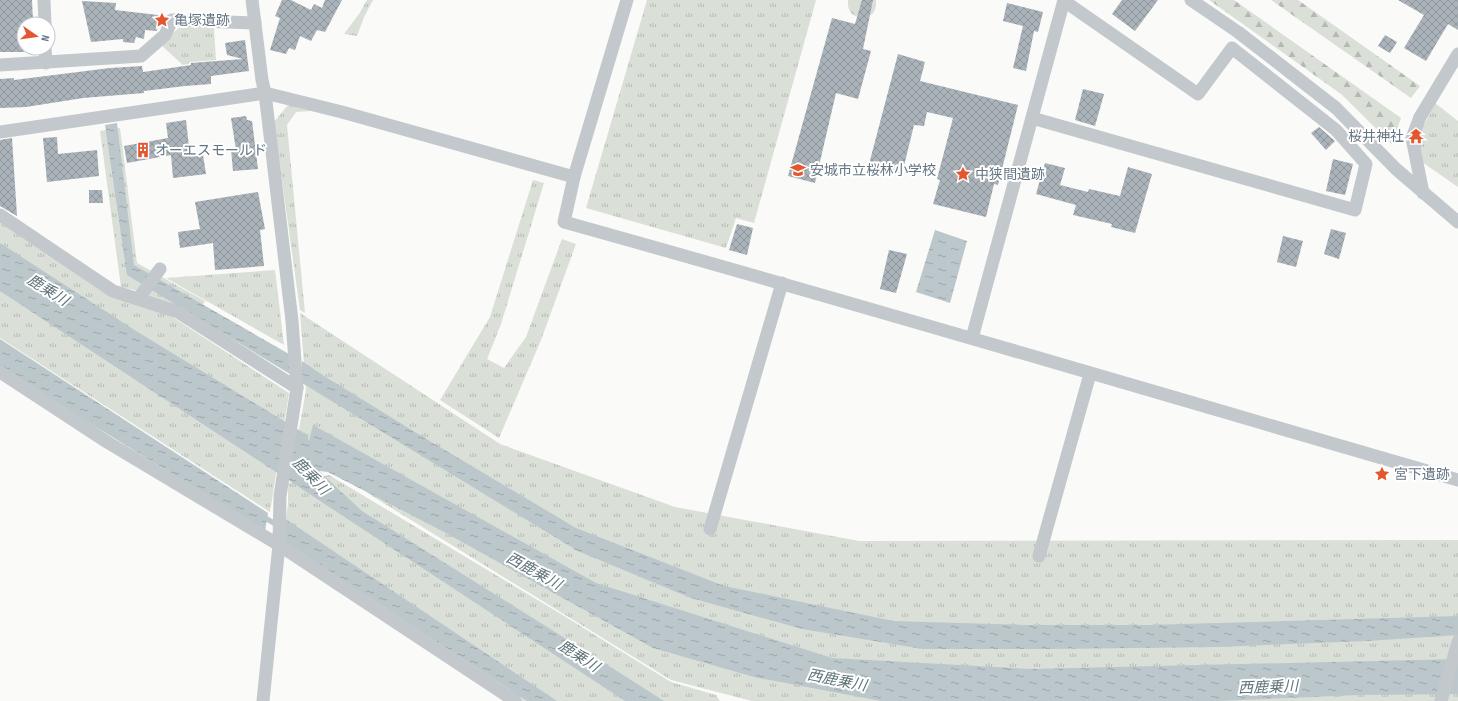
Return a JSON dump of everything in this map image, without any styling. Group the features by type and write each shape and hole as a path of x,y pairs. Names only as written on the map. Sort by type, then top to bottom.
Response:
{"street":[{"path":"44,0 45,16"},
{"path":"252,0 265,93 295,350 297,388 280,496 278,545 263,701"},
{"path":"627,0 574,177 564,222 782,283 1458,480"},
{"path":"1191,0 1238,32 1336,108 1396,169 1458,222"},
{"path":"972,338 1032,118 1064,1 1198,94 1232,48 1336,130 1366,164 1355,210 1032,118"},
{"path":"0,65 141,56 165,36 172,20 255,23"},
{"path":"1423,193 1412,138 1420,117 1458,54"},
{"path":"46,56 46,63"},
{"path":"0,132 265,93 342,112 574,177"},
{"path":"0,215 114,291 178,312 297,388"},
{"path":"138,299 154,277"},
{"path":"710,529 782,283"},
{"path":"0,372 106,442 278,545 515,701"},
{"path":"1039,556 1090,374"},
{"path":"1441,701 1458,642"}],"green space":[{"path":"367,0 373,0 364,17 357,36 344,34 359,14"},
{"path":"647,0 816,0 754,223 736,218 726,248 586,208"},
{"path":"848,0 876,0 876,8 868,17 862,18 856,16 848,8"},
{"path":"1209,0 1234,0 1401,118 1392,144 1341,94"},
{"path":"1271,0 1298,0 1420,86 1411,98"},
{"path":"178,28 214,28 216,60 190,62 189,64 183,65 162,46"},
{"path":"1435,103 1458,121 1458,187 1422,162 1417,139"},
{"path":"288,105 311,111 296,112 287,125 305,313 300,310 274,122"},
{"path":"120,128 137,263 205,301 195,317 134,290 121,287 100,131"},
{"path":"533,180 544,183 501,324 487,359 504,368 526,337 562,239 576,244 541,340 499,438 440,400 490,317"},
{"path":"0,223 168,314 289,393 270,512 0,338"},
{"path":"275,270 284,345 166,278"},
{"path":"300,313 500,444 675,507 859,541 1458,540 1458,701 752,701 671,680 372,496 298,435 306,390"},
{"path":"329,475 671,682 716,695 720,701 521,701 281,544 288,505 288,483"}],"water":[{"path":"117,123 134,265 289,354 290,374 127,275 105,125"},
{"path":"935,230 967,241 950,303 916,292"},
{"path":"0,243 136,331 307,435 309,441 313,425 596,583 832,658 1031,669 1458,659 1458,694 1358,695 1219,701 881,701 754,677 653,648 446,533 328,472 319,471 362,511 664,701 625,701 0,291"},
{"path":"0,339 268,513 265,531 0,368"},
{"path":"302,361 428,440 576,528 724,586 893,621 1026,625 1148,625 1458,616 1458,635 1367,641 1216,647 923,649 802,629 691,598 573,549 302,383"},
{"path":"284,518 557,701 527,701 282,540"}],"building":[{"path":"0,0 32,0 33,16 16,16 16,52 0,52"},
{"path":"282,0 291,0 311,10 314,4 322,8 325,0 342,0 325,32 317,30 311,41 300,36 295,50 289,48 286,54 270,50 280,18 275,16"},
{"path":"862,0 873,0 863,49 871,51 858,99 836,93 815,183 788,176 832,18 855,24"},
{"path":"1122,0 1158,0 1135,31 1112,14"},
{"path":"1398,0 1458,0 1458,30 1448,24 1426,61 1404,48 1424,15"},
{"path":"82,1 116,3 115,10 158,15 157,31 145,30 144,39 136,37 134,43 123,42 123,39 91,42"},
{"path":"1007,3 1043,12 1038,32 1034,31 1026,71 1013,68 1023,26 1003,21"},
{"path":"1385,35 1397,42 1390,53 1378,46"},
{"path":"245,40 249,71 211,76 211,84 144,91 144,93 83,98 26,107 0,108 0,79 14,78 14,80 110,68 142,66 143,72 191,65 191,63 243,59 227,55 225,43"},
{"path":"898,54 925,62 920,81 1018,105 998,185 994,184 986,217 933,204 940,180 937,179 953,118 927,112 924,126 914,125 902,174 894,172 893,175 868,168"},
{"path":"1083,89 1104,94 1095,126 1075,120"},
{"path":"246,116 247,120 252,121 258,169 233,171 231,150 236,150 231,118"},
{"path":"186,120 190,156 203,155 206,174 173,178 171,155 127,163 124,146 168,138 166,123"},
{"path":"1319,127 1335,141 1326,150 1311,133"},
{"path":"57,137 58,154 97,150 99,176 47,182 43,138"},
{"path":"12,138 17,216 0,206 0,140"},
{"path":"1333,159 1353,164 1345,195 1326,191"},
{"path":"1045,163 1065,168 1060,185 1088,192 1089,189 1120,196 1128,167 1152,174 1135,233 1111,227 1112,224 1073,215 1076,205 1036,194"},
{"path":"89,190 102,190 103,203 89,203"},
{"path":"258,192 265,229 260,230 264,266 215,270 213,243 180,248 178,232 200,229 195,202"},
{"path":"737,224 753,228 747,255 729,250"},
{"path":"1331,229 1346,233 1339,259 1324,254"},
{"path":"1283,236 1303,241 1296,267 1277,262"},
{"path":"889,250 907,254 896,293 880,289"}],"waterway":[{"path":"262,516 277,525"}],"place":[{"name":"亀塚遺跡","path":"162,20"},
{"name":"桜井神社","path":"1416,136"},
{"name":"オーエスモールド","path":"143,150"},
{"name":"安城市立桜林小学校","path":"798,170"},
{"name":"中狭間遺跡","path":"963,174"},
{"name":"宮下遺跡","path":"1382,474"}],"water label":[{"name":"鹿乗川","path":"48,290"},
{"name":"鹿乗川","path":"311,476"},
{"name":"西鹿乗川","path":"534,571"},
{"name":"鹿乗川","path":"579,656"},
{"name":"西鹿乗川","path":"837,680"},
{"name":"西鹿乗川","path":"1268,687"}]}
